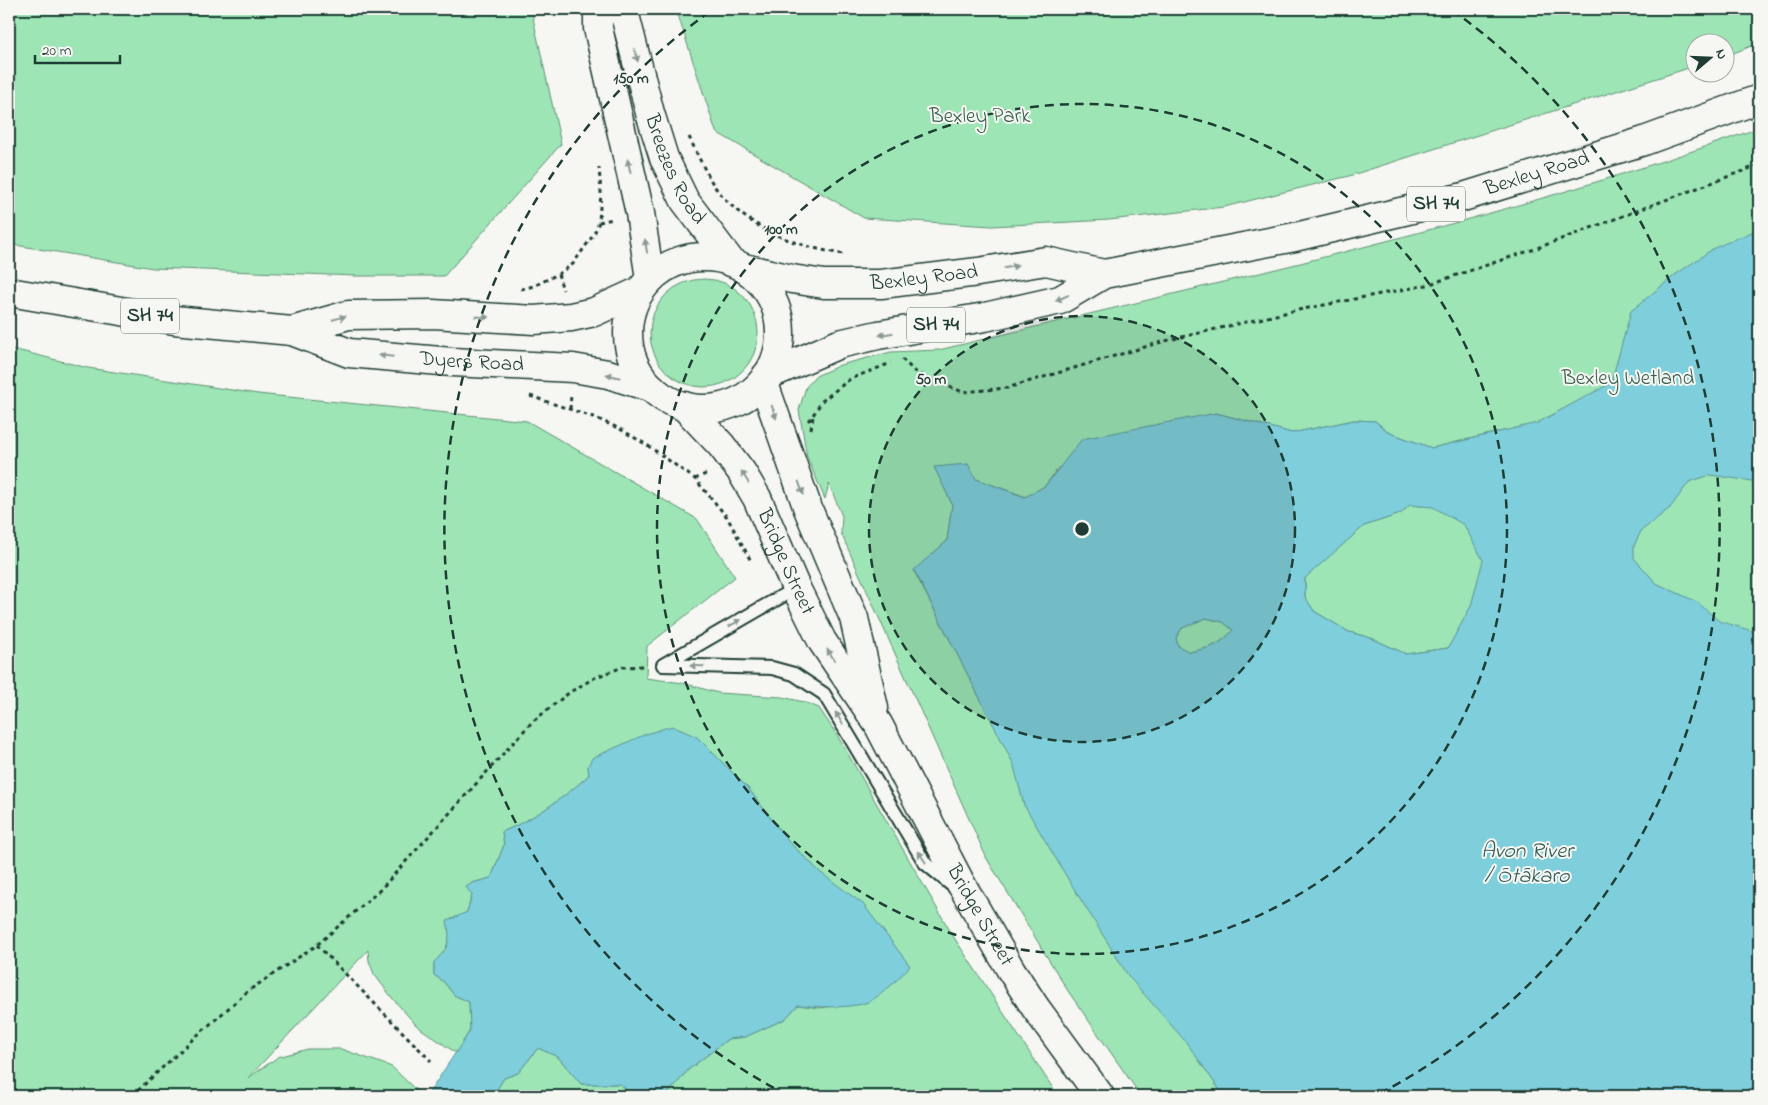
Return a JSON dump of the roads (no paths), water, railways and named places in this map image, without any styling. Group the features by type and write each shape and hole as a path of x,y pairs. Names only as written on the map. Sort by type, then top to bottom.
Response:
{"main road":[{"name":"Breezes Road","path":"598,9 598,28 640,213 645,285"},
{"name":"Breezes Road","path":"621,9 626,19 650,113 667,166 685,201 738,265"},
{"name":"Bexley Road","path":"765,379 839,344 985,317 1060,300 1104,274 1296,237 1463,197 1644,141 1759,99"},
{"name":"SH 74","path":"703,256 717,258 738,265 756,278 766,289 774,303 779,318 778,348 774,363 765,379 750,393 727,405 702,409 684,406 662,396 652,388 637,367 629,342 629,324 633,307 645,285 668,266 688,258 703,256"},
{"name":"Bexley Road","path":"738,265 792,279 824,284 881,284 978,272 1046,261 1104,274"},
{"name":"Dyers Road","path":"292,331 348,316 434,314 534,320 571,317 594,312 645,285"},
{"name":"Dyers Road","path":"9,292 174,320 292,331 349,352 452,362 573,368 608,374 652,388"},
{"name":"Bridge Street","path":"765,379 808,509 854,618 878,724"},
{"name":"Bridge Street","path":"684,406 721,445 741,471 761,507 822,642 878,724 1011,970 1100,1096"}],"lane":[{"path":"796,588 663,665 772,668 794,674 824,694 925,864 972,901"}],"water":[{"name":"Avon River / Ōtākaro","path":"1759,229 1759,482 1710,475 1689,482 1670,508 1641,531 1634,546 1634,558 1656,583 1697,602 1719,621 1759,633 1759,1096 1224,1096 1186,1042 1129,977 1024,805 1013,763 914,570 947,541 952,504 934,467 968,464 976,479 1025,497 1045,486 1082,439 1216,413 1292,433 1354,420 1375,421 1390,433 1432,448 1537,423 1611,383 1631,311 1675,275 1714,248","holes":["1410,505 1433,507 1464,525 1483,560 1471,606 1448,648 1406,654 1371,638 1349,632 1314,611 1305,597 1305,578 1364,526 1400,514","1206,618 1223,622 1233,630 1223,640 1209,648 1190,652 1178,646 1176,638 1182,628"]},
{"path":"672,726 697,737 748,788 787,840 821,873 863,904 910,966 885,991 868,1002 843,1007 798,1005 785,1019 745,1037 728,1039 688,1070 666,1096 634,1096 620,1084 581,1084 558,1057 538,1048 518,1073 504,1078 493,1096 427,1096 470,1031 469,1002 454,995 444,982 434,975 434,962 448,944 447,921 467,912 472,895 466,887 472,883 491,878 504,845 502,832 537,814 569,792 589,775 588,766 592,758 646,734"}],"park label":[{"name":"Bexley Park","path":"980,117"},
{"name":"Bexley Wetland","path":"1628,379"}]}
